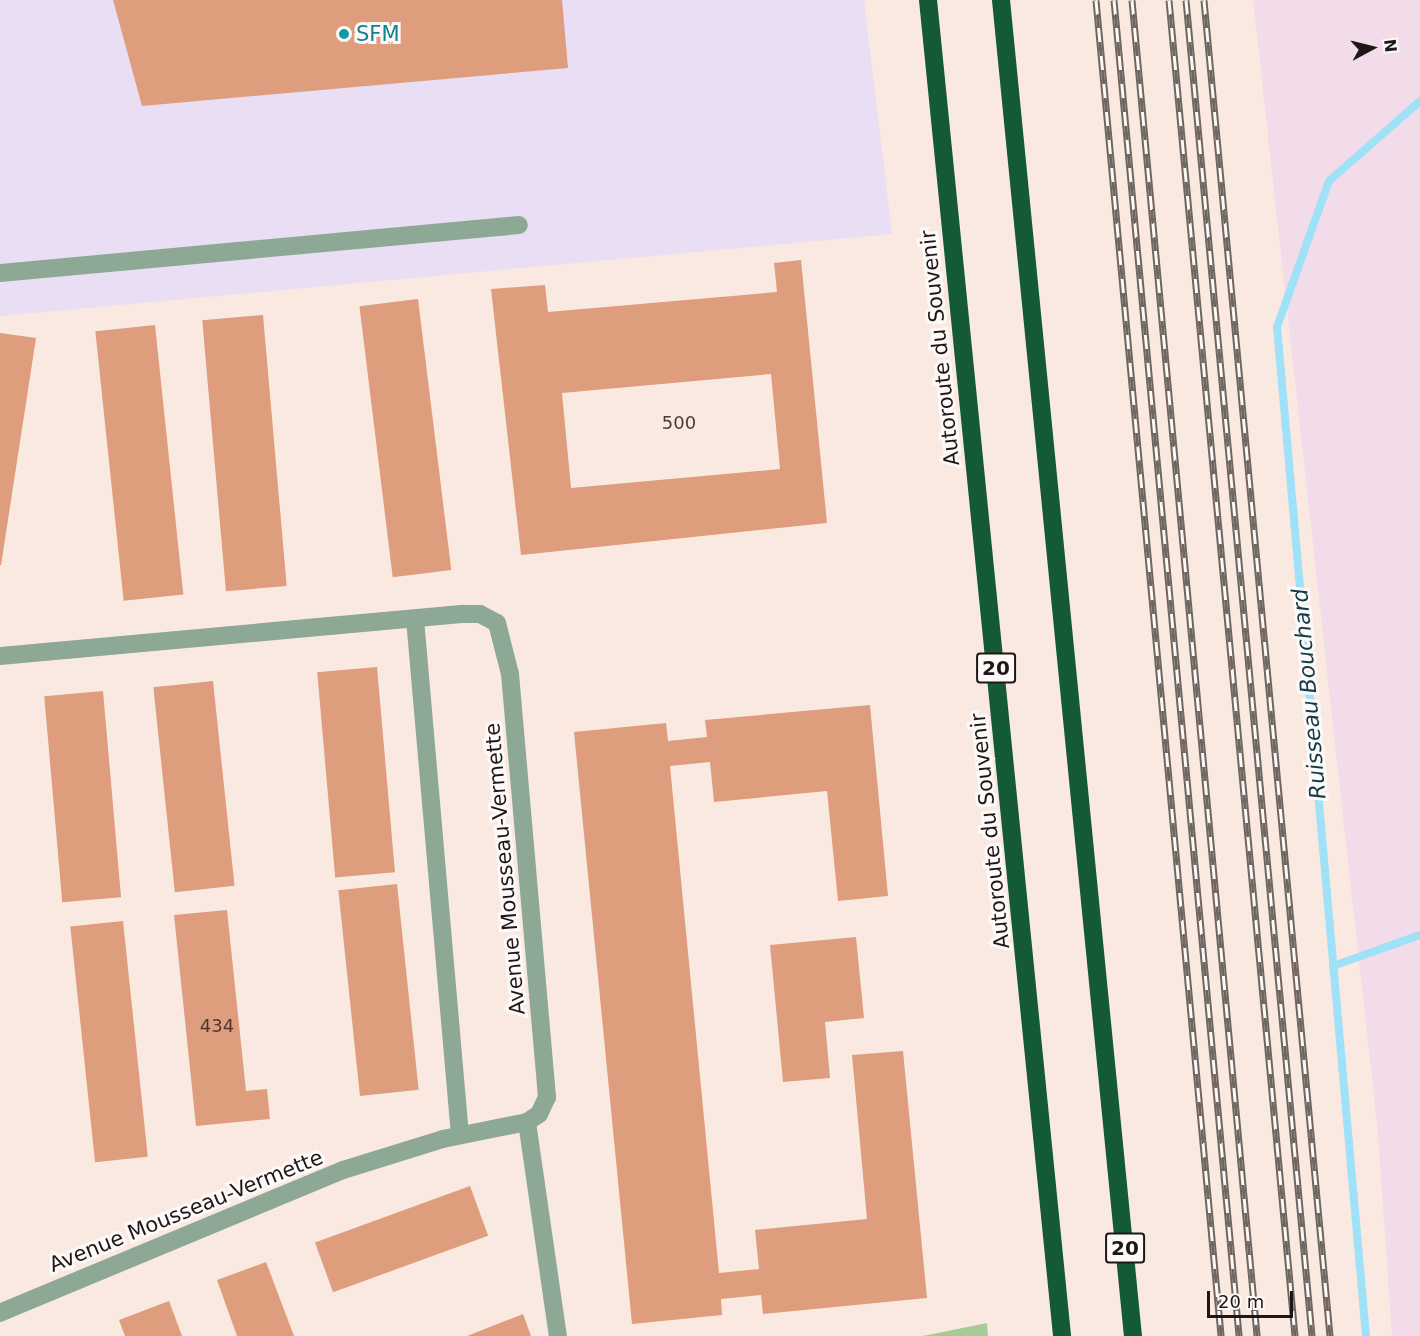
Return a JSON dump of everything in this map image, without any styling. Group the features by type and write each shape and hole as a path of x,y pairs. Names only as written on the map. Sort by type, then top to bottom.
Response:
{"highway":[{"name":"Autoroute du Souvenir","path":"928,0 1062,1336"},
{"name":"20","path":"1000,0 1133,1336"}],"street":[{"path":"0,273 519,225"},
{"name":"Avenue Mousseau-Vermette","path":"0,656 480,614 497,623 505,641 547,1087 544,1106 527,1122 460,1135 323,1178 0,1313"},
{"path":"415,619 460,1135"},
{"path":"527,1122 558,1336"}],"shaded area":[{"path":"0,0 864,0 892,234 0,316"},
{"path":"1253,0 1420,0 1420,1336 1392,1336 1378,1134"}],"green space":[{"path":"987,1323 988,1336 923,1336"}],"building":[{"name":"SFM","path":"113,0 562,0 568,68 142,106"},
{"path":"801,260 827,523 521,555 491,289 545,285 548,312 777,292 774,263","holes":["771,374 780,469 571,488 562,393"]},
{"path":"418,299 451,570 393,577 359,306"},
{"path":"263,315 287,586 226,591 202,320"},
{"path":"155,325 183,595 124,601 95,331"},
{"path":"0,333 36,338 1,565 0,565"},
{"path":"377,667 395,872 335,877 317,672"},
{"path":"213,681 235,886 175,892 153,687"},
{"path":"103,691 121,897 62,902 44,696"},
{"path":"870,705 888,896 838,901 827,791 714,802 710,762 670,766 719,1273 759,1269 755,1230 867,1219 852,1055 903,1051 927,1298 763,1314 761,1295 721,1299 722,1315 632,1324 574,732 666,723 668,741 707,737 705,720"},
{"path":"397,884 419,1090 360,1096 338,890"},
{"path":"227,910 246,1091 267,1089 270,1119 196,1126 174,915"},
{"path":"123,921 148,1157 95,1162 70,927"},
{"path":"856,937 864,1018 825,1022 830,1078 783,1082 770,945"},
{"path":"470,1186 488,1236 333,1292 315,1242"},
{"path":"266,1262 294,1336 237,1336 217,1280"},
{"path":"169,1301 182,1336 125,1336 119,1320"},
{"path":"523,1314 531,1336 467,1336"}],"waterway":[{"name":"Ruisseau Bouchard","path":"1366,1336 1277,327 1329,181 1420,101"},
{"path":"1333,966 1420,935"}],"railway":[{"path":"1096,0 1221,1336"},
{"path":"1114,0 1239,1336"},
{"path":"1132,0 1257,1336"},
{"path":"1169,0 1295,1336"},
{"path":"1186,0 1312,1336"},
{"path":"1204,0 1330,1336"}],"place":[{"name":"SFM","path":"344,34"}]}
